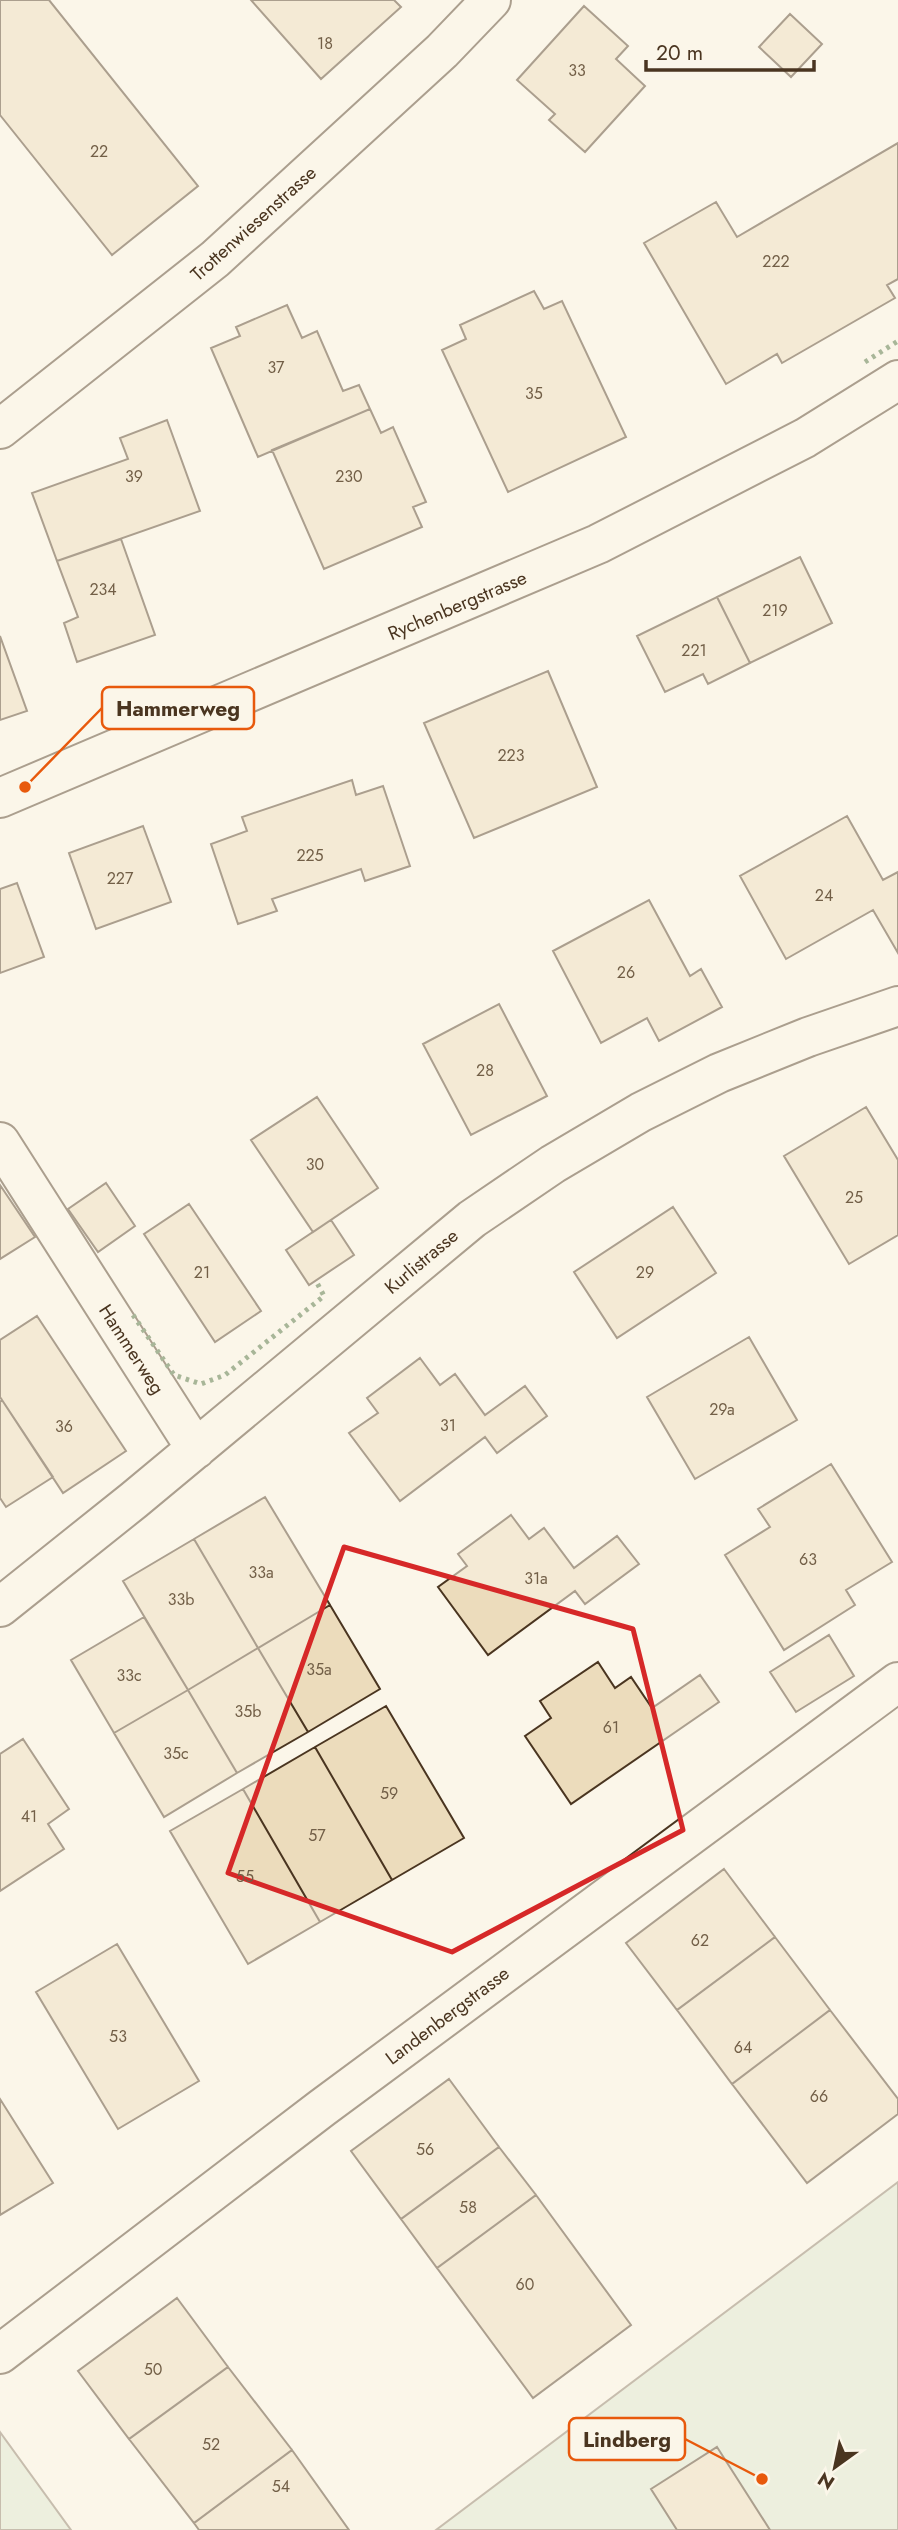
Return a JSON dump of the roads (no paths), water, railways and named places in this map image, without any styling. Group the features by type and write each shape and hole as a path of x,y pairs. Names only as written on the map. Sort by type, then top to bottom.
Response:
{"street":[{"name":"Trottenwiesenstrasse","path":"0,429 215,259 442,51 491,0"},
{"name":"Rychenbergstrasse","path":"0,798 598,544 805,438 898,380"},
{"name":"Kurlistrasse","path":"0,1607 471,1219 552,1164 641,1112 719,1073 808,1037 898,1006"},
{"name":"Hammerweg","path":"0,1142 195,1449"},
{"name":"Landenbergstrasse","path":"0,2354 333,2100 898,1682"}],"place":[{"name":"Hammerweg","path":"25,787"},
{"name":"Lindberg","path":"762,2479"}]}
